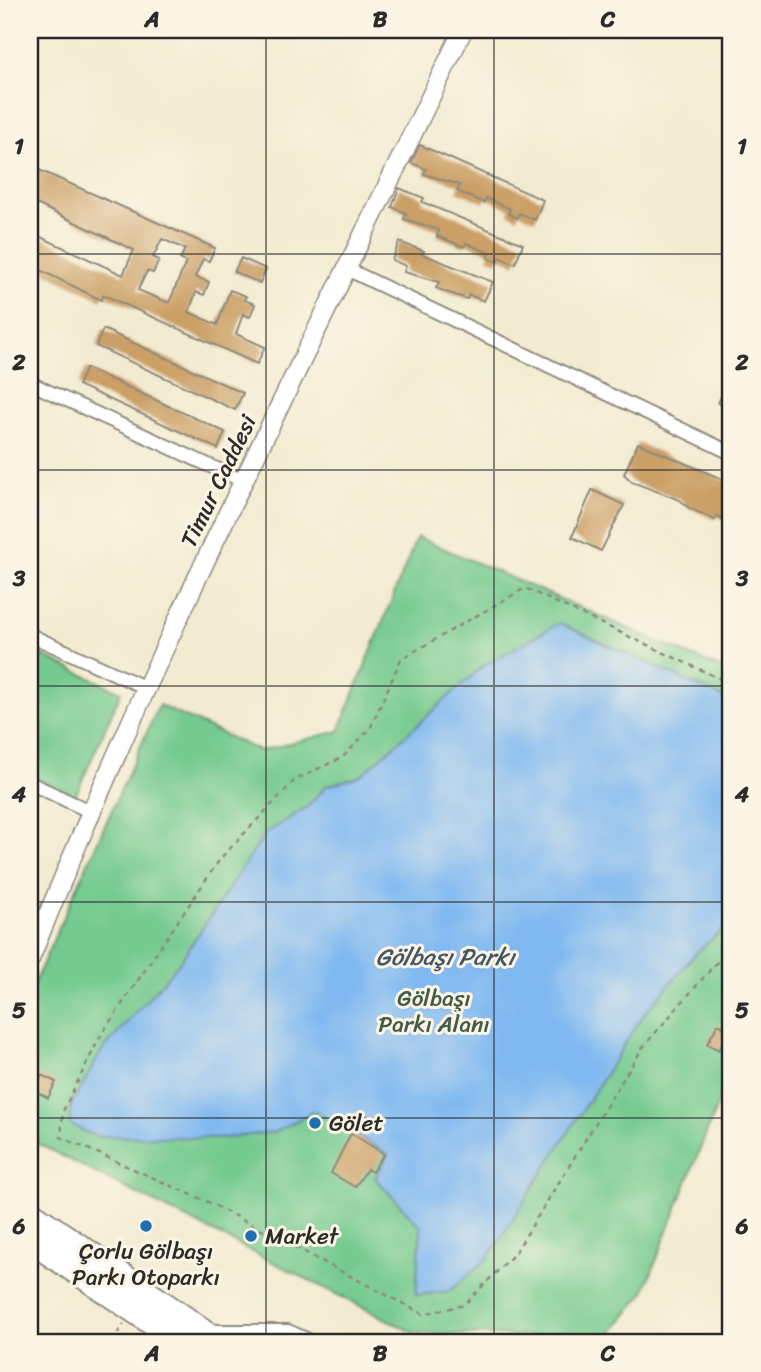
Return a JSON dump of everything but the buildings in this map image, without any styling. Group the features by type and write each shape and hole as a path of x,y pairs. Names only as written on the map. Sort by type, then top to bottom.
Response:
{"highway":[{"path":"30,1213 212,1336"},
{"path":"30,1240 181,1342"}],"street":[{"name":"Timur Caddesi","path":"30,959 89,811 146,688 463,30"},
{"path":"347,269 731,453"},
{"path":"30,383 244,482"},
{"path":"30,635 146,688"},
{"path":"30,783 89,811"},
{"path":"212,1336 288,1331 313,1342"}],"path":[{"path":"731,684 525,588 401,659 370,729 342,757 295,780 220,859 101,1035 63,1111 61,1137 208,1202 423,1314 464,1305 515,1253 643,1047 731,946"}],"green space":[{"name":"Gölbaşı Parkı Alanı","path":"417,537 731,673 731,1070 643,1294 607,1338 414,1333 30,1140 30,992 159,705 260,751 339,731"},
{"path":"30,650 121,692 75,797 30,775"}],"water":[{"name":"Gölbaşı Parkı","path":"559,623 731,701 731,922 697,952 642,1017 488,1258 450,1291 416,1295 421,1227 375,1178 388,1154 314,1111 275,1132 224,1138 94,1136 69,1124 71,1105 102,1051 179,963 266,833 307,807 326,786 360,776 483,666"}],"place":[{"name":"Gölet","path":"315,1123"},
{"name":"Çorlu Gölbaşı Parkı Otoparkı","path":"146,1226"},
{"name":"Market","path":"251,1236"}]}
